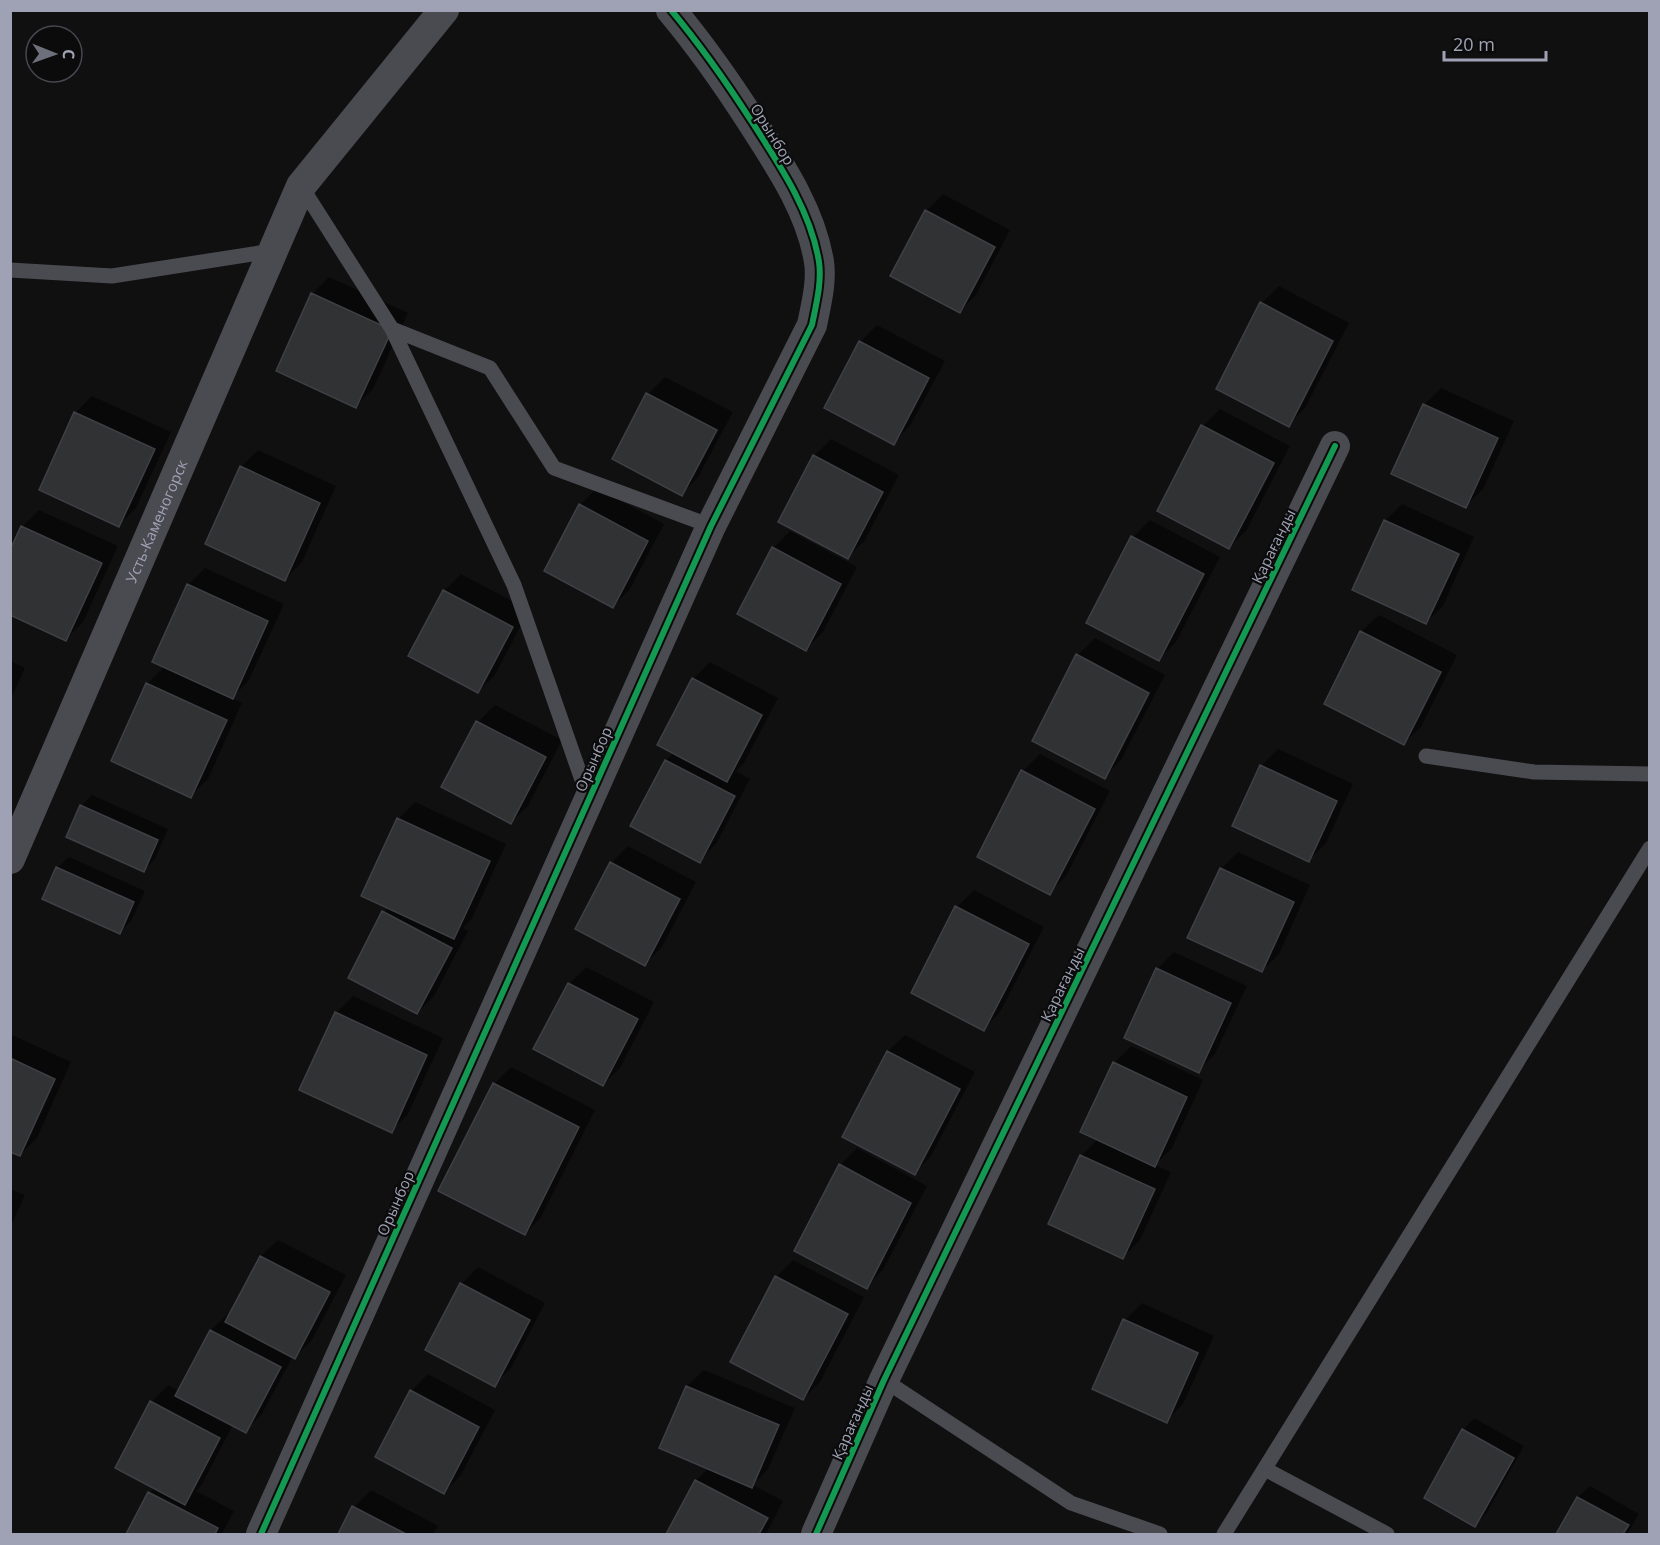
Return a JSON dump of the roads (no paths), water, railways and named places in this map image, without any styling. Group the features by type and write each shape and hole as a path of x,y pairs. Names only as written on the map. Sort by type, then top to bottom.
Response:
{"street":[{"name":"Усть-Каменогорск","path":"10,859 301,186 444,10"},
{"name":"Орынбор","path":"261,1534 711,526 812,325 817,303 819,264 815,245 801,209 778,162 699,44 671,10"},
{"name":"Қарағанды","path":"816,1534 884,1380 1335,446"}],"lane":[{"path":"301,186 392,329 514,585 589,799"},
{"path":"10,270 112,276 272,251"},
{"path":"392,329 490,368 554,468 711,526"},
{"path":"1426,756 1534,772 1650,774"},
{"path":"1224,1534 1650,848"},
{"path":"884,1380 1071,1503 1160,1534"},
{"path":"1265,1469 1387,1534"}]}
